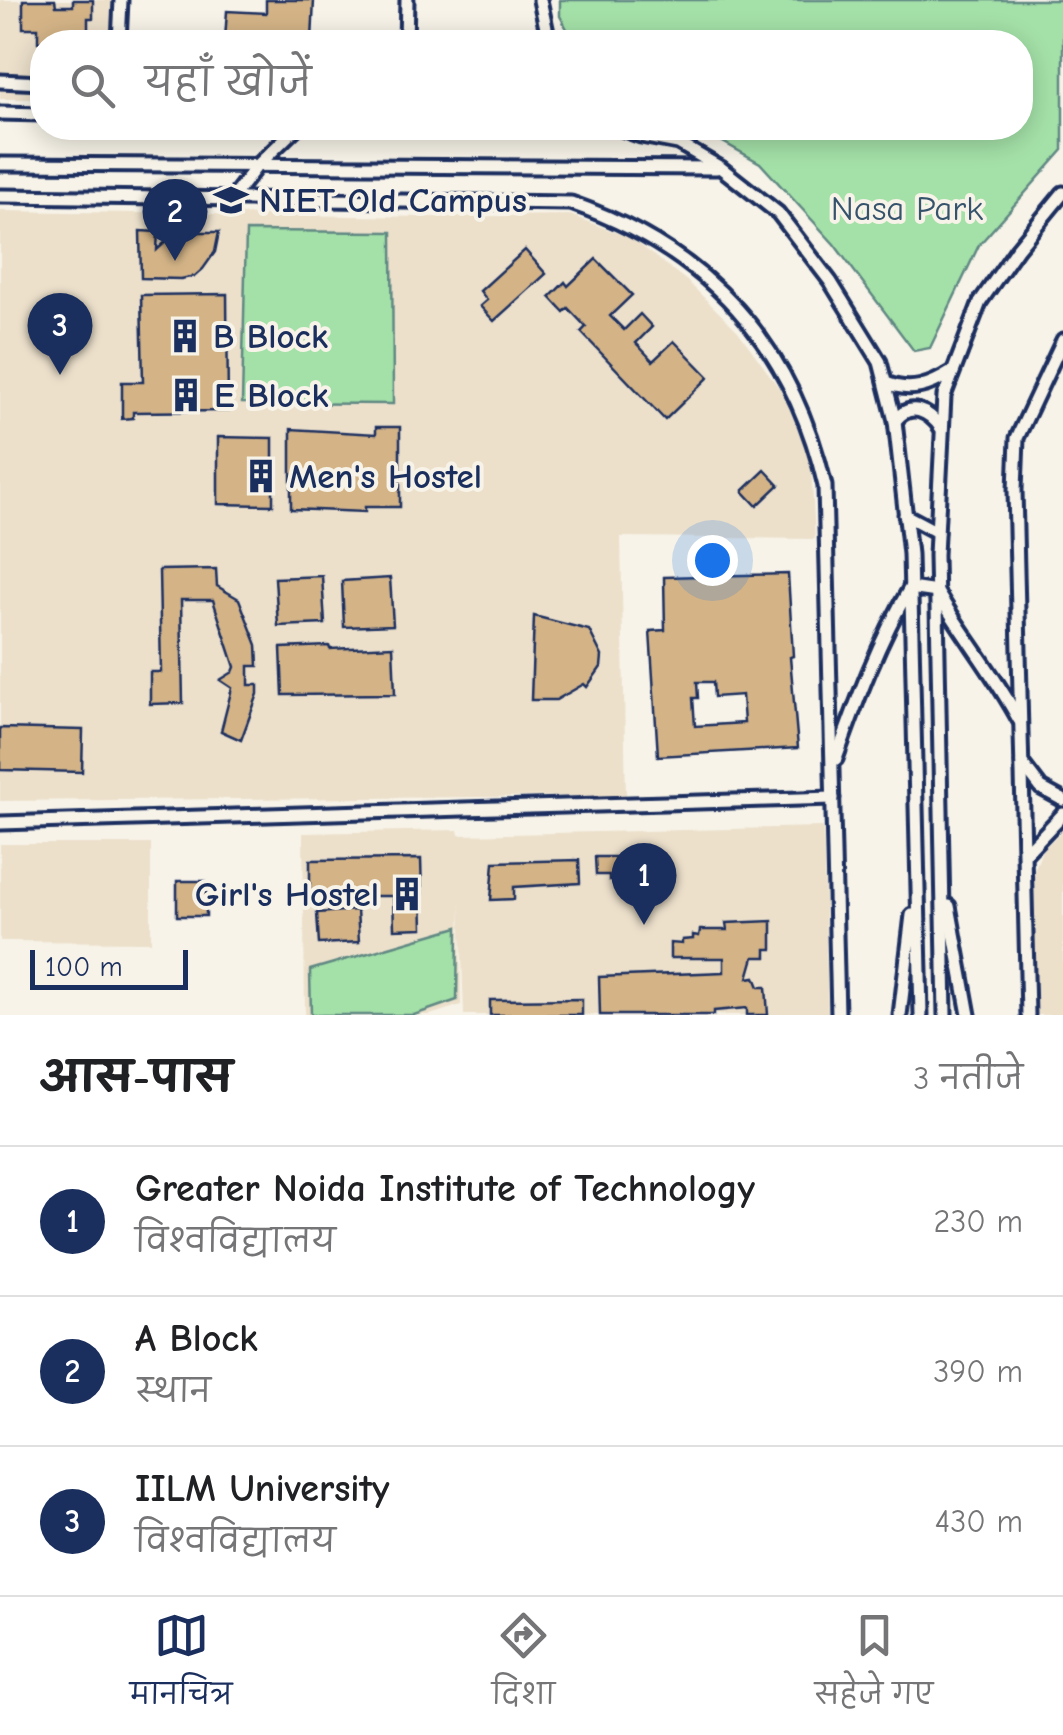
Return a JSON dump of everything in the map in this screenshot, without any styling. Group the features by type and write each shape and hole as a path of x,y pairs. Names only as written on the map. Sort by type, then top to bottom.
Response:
{"street":[{"path":"120,30 121,0"},
{"path":"406,0 406,30"},
{"path":"540,0 546,30"},
{"path":"0,81 30,82"},
{"path":"0,113 30,114"},
{"path":"233,196 284,140"},
{"path":"666,140 721,168 778,214 830,282 880,362 895,421 906,515 920,1015"},
{"path":"0,164 721,168"},
{"path":"946,1015 937,592 944,396 980,302 1063,193"},
{"path":"0,196 570,203 657,240 699,272 749,324 781,366 813,436 825,486 838,1015"},
{"path":"1028,1015 1014,490 1017,438 1063,340"},
{"path":"886,383 898,388 925,387 953,372"},
{"path":"895,421 905,412 922,410 941,428"},
{"path":"906,515 937,532"},
{"path":"832,768 864,680 910,588"},
{"path":"910,588 937,592"},
{"path":"937,592 967,641 997,679 1021,722"},
{"path":"1022,763 1041,788 1063,800"},
{"path":"0,823 833,798"},
{"path":"1024,855 1063,814"},
{"path":"943,877 969,1015"},
{"path":"900,1015 917,878"}],"shaded area":[{"path":"0,0 129,0 129,30 30,30 30,99 0,99"},
{"path":"0,211 570,215 631,238 687,281 738,331 784,395 811,461 815,539 621,537 626,796 0,801"},
{"path":"823,827 828,1015 464,1015 460,903 461,1005 430,1015 305,1015 303,833 458,830 459,835"},
{"path":"1063,830 1063,1015 1036,1015 1032,877 1042,850"},
{"path":"0,844 151,844 151,942 0,941"}],"green space":[{"name":"Nasa Park","path":"560,0 1063,0 1063,150 979,245 930,348 914,351 834,244 760,163 719,140 1033,140 1033,30 568,30 560,16"},
{"path":"246,231 392,232 393,404 242,403"},
{"path":"458,927 457,1000 414,1015 311,1015 310,970"}],"building":[{"path":"23,0 55,0 56,6 73,6 73,0 93,0 88,30 23,28"},
{"path":"266,0 314,0 312,30 226,30 227,11 266,13"},
{"path":"140,231 158,232 157,250 172,236 219,232 215,252 203,269 195,276 181,279 141,278"},
{"path":"525,250 546,274 494,321 480,306 487,300 480,291"},
{"path":"596,259 632,295 610,316 624,330 640,314 652,327 636,343 653,361 674,341 709,377 665,420 581,332 586,327 568,308 564,312 550,297"},
{"name":"B Block","path":"227,294 228,411 133,412 133,418 122,419 122,382 143,382 141,295"},
{"path":"376,427 400,427 400,507 365,507 365,512 291,509 291,429 376,434"},
{"name":"Men's Hostel","path":"218,437 273,438 273,505 218,504"},
{"path":"765,470 779,485 757,506 743,491"},
{"path":"216,569 217,586 239,599 257,645 258,666 249,666 249,685 258,685 258,694 241,740 221,731 232,688 220,680 235,667 213,600 181,600 183,703 150,704 150,672 161,672 159,570"},
{"path":"788,574 798,748 658,756 650,631 665,630 664,577","holes":["697,682 713,682 714,697 742,695 744,723 695,726 693,698 698,698"]},
{"path":"322,576 325,624 278,626 275,578"},
{"path":"390,578 393,625 344,627 342,581"},
{"path":"534,616 589,630 602,656 601,667 587,687 584,684 556,700 531,700"},
{"path":"393,646 395,694 283,695 281,648"},
{"path":"0,728 83,730 82,772 0,770"},
{"path":"595,857 624,857 625,874 617,874 617,880 609,880 609,875 596,875"},
{"path":"421,859 423,928 394,929 393,896 310,896 310,860"},
{"path":"579,860 580,883 514,887 514,899 491,900 494,862"},
{"path":"177,881 206,881 206,916 177,916"},
{"path":"357,910 359,942 319,944 317,913"},
{"path":"772,921 772,949 766,949 766,957 754,957 748,978 755,977 759,987 766,987 768,1015 747,1015 747,1008 714,1011 714,1015 600,1015 599,977 724,972 724,958 670,958 670,943 682,944 682,940 699,936 700,930 727,930 726,923"},
{"path":"582,999 582,1015 490,1015 490,1000"}],"place":[{"name":"NIET Old Campus","path":"231,200"},
{"name":"A Block","path":"175,261"},
{"name":"B Block","path":"185,336"},
{"name":"IILM University","path":"60,375"},
{"name":"E Block","path":"186,395"},
{"name":"Men's Hostel","path":"261,476"},
{"name":"Girl's Hostel","path":"407,894"},
{"name":"Greater Noida Institute of Technology","path":"644,925"}]}
